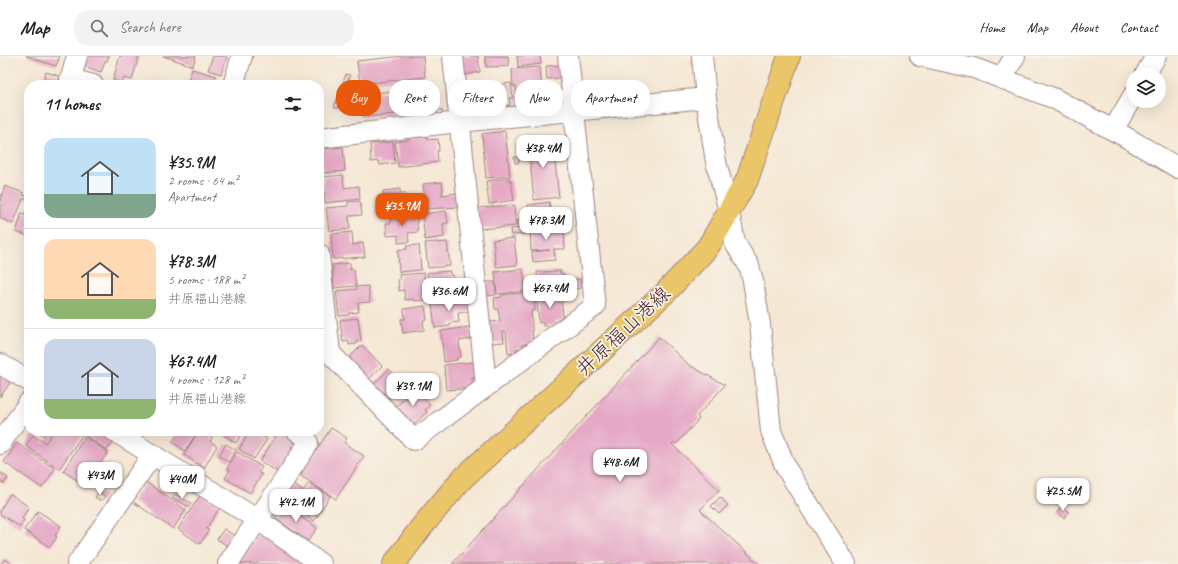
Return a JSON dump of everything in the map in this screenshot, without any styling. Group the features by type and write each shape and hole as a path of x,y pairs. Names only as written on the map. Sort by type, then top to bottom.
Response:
{"main road":[{"name":"井原福山港線","path":"394,564 423,525 462,479 666,292 708,247 747,180 789,56"}],"street":[{"path":"70,80 77,56"},
{"path":"235,80 242,56"},
{"path":"453,56 486,385"},
{"path":"568,56 571,89"},
{"path":"702,56 706,98 716,162 729,211 735,243 749,266 753,281 760,324 771,431 786,468 846,564"},
{"path":"920,56 974,68 1053,98 1113,130 1178,168"},
{"path":"1002,78 1015,56"},
{"path":"1149,68 1156,56"},
{"path":"650,103 706,98"},
{"path":"1113,130 1126,108"},
{"path":"324,137 571,111"},
{"path":"324,299 330,353 414,440 486,385 595,306 574,116"},
{"path":"0,364 24,378"},
{"path":"0,444 24,409"},
{"path":"122,436 258,520 321,564"},
{"path":"228,564 308,444 306,436"},
{"path":"76,564 153,454"}],"building":[{"path":"26,56 60,56 56,66"},
{"path":"87,56 109,56 107,61 105,61 101,72 83,66"},
{"path":"120,56 139,56 132,80 124,78 123,80 113,80"},
{"path":"163,56 196,56 193,66"},
{"path":"213,56 227,57 221,74 208,70"},
{"path":"404,56 423,56 425,77 381,82 381,80 359,80 357,61"},
{"path":"462,56 478,56 480,72 464,75"},
{"path":"485,56 508,56 509,66 486,67"},
{"path":"517,56 540,56 541,64 518,67"},
{"path":"560,65 561,78 547,79 546,66"},
{"path":"540,67 541,80 515,80 515,86 513,86 512,69"},
{"path":"192,69 216,76 215,80 189,80"},
{"path":"46,72 59,76 58,80 43,80"},
{"path":"346,74 350,75 348,80 344,80"},
{"path":"511,83 513,98 509,98 510,105 507,105 507,84"},
{"path":"381,92 389,92 389,115 381,115"},
{"path":"440,110 442,110 442,116 440,116"},
{"path":"505,131 510,176 486,178 482,134"},
{"path":"427,136 427,140 438,139 438,162 398,167 395,142 409,140 409,138"},
{"path":"552,138 559,197 534,200 528,141"},
{"path":"393,142 395,163 380,165 379,161 371,162 370,144"},
{"path":"343,147 345,171 324,173 324,149"},
{"path":"514,157 519,157 519,163 515,163"},
{"path":"343,175 344,188 359,186 360,199 325,203 324,177"},
{"path":"509,178 509,181 511,180 514,200 489,204 486,181"},
{"path":"442,182 442,195 457,193 459,207 426,209 423,184"},
{"path":"5,186 24,193 24,199 13,224 0,218 0,200"},
{"path":"400,189 400,193 405,193 407,213 385,215 383,191"},
{"path":"360,201 362,215 349,216 350,229 329,231 326,208 348,206 348,202"},
{"path":"549,202 552,219 530,222 528,205"},
{"path":"514,205 516,226 479,229 477,208"},
{"path":"446,211 448,223 443,224 444,237 425,240 422,214"},
{"path":"22,213 24,214 24,234 16,232"},
{"path":"416,214 418,232 408,233 409,242 398,243 398,235 387,236 386,223 391,223 391,216"},
{"path":"525,220 526,225 517,226 517,221"},
{"path":"554,223 554,228 564,228 565,249 554,249 555,260 533,262 532,252 550,250 531,251 530,224"},
{"path":"526,228 526,234 511,235 510,229"},
{"path":"352,232 353,245 363,243 365,257 333,259 331,234"},
{"path":"514,238 517,265 496,267 493,240"},
{"path":"447,242 450,266 428,268 425,243"},
{"path":"419,245 421,270 399,272 398,250 407,249 406,246"},
{"path":"350,263 350,270 354,269 356,286 334,288 332,265"},
{"path":"523,269 526,291 497,294 495,272"},
{"path":"450,271 450,275 453,275 453,298 431,299 430,279 428,279 427,273"},
{"path":"561,271 560,273 564,274 565,288 563,288 563,291 538,292 537,272"},
{"path":"424,273 426,300 405,300 404,290 399,291 399,275"},
{"path":"580,279 581,288 567,290 566,280"},
{"path":"484,282 495,282 496,295 485,296"},
{"path":"466,283 467,297 455,298 455,284"},
{"path":"368,286 370,302 358,303 359,312 339,316 336,291 357,289 356,287"},
{"path":"534,292 535,311 531,311 533,344 522,344 523,348 516,349 516,353 508,354 506,331 503,331 504,342 491,343 489,322 500,321 498,309 495,309 494,298 501,297 501,295"},
{"path":"561,293 563,320 556,321 557,325 543,326 543,322 539,323 537,301 539,301 539,295"},
{"path":"468,298 470,311 458,313 459,322 450,323 450,326 435,328 432,304 457,302 456,300"},
{"path":"425,306 427,320 423,320 424,330 403,333 401,319 405,319 404,309"},
{"path":"358,318 361,341 357,341 357,344 349,345 349,341 343,342 340,320"},
{"path":"470,327 471,339 459,341 461,357 457,357 457,360 444,362 441,331"},
{"path":"659,337 689,365 725,385 697,416 699,419 676,444 674,442 672,444 719,490 700,510 759,564 452,564"},
{"path":"362,345 382,366 369,379 358,367 356,369 349,361 351,359 350,357"},
{"path":"474,362 475,378 472,378 473,388 446,390 444,365"},
{"path":"389,369 402,383 392,392 393,394 387,400 373,385"},
{"path":"0,375 10,383 0,397"},
{"path":"415,388 430,405 425,410 427,412 412,426 395,408"},
{"path":"331,428 347,438 344,443 364,456 336,499 301,476 302,474 297,472 310,453 313,455"},
{"path":"32,436 45,443 50,436 82,436 59,469 26,446"},
{"path":"86,436 102,436 113,443 107,450"},
{"path":"176,436 195,436 185,451 172,442"},
{"path":"195,436 210,436 212,437 210,441 217,446 204,468 184,455"},
{"path":"225,436 240,436 236,443"},
{"path":"247,436 262,436 267,439 254,459 239,449"},
{"path":"276,436 289,436 295,440 291,447 294,449 279,473 260,461"},
{"path":"85,437 108,452 86,486 63,471"},
{"path":"17,443 55,469 42,488 4,462"},
{"path":"226,444 236,450 229,462 219,456"},
{"path":"237,452 262,467 258,473 262,474 250,493 225,478 230,470 227,468"},
{"path":"0,472 8,478 4,484 0,481"},
{"path":"146,482 186,510 173,529 132,501"},
{"path":"290,483 303,491 309,483 330,496 314,521 280,500"},
{"path":"99,492 105,496 101,501 95,497"},
{"path":"10,494 29,507 22,518 24,520 20,527 0,514 0,510"},
{"path":"175,494 191,503 189,507 172,498"},
{"path":"201,494 220,507 206,529 209,530 200,544 178,529"},
{"path":"720,497 728,505 719,514 711,506"},
{"path":"284,505 317,528 308,541 275,518"},
{"path":"1062,506 1069,512 1064,518 1057,512"},
{"path":"38,511 61,526 55,536 57,537 50,547 24,530"},
{"path":"224,529 236,537 229,547 217,539"},
{"path":"263,534 303,562 302,564 238,564 257,536"},
{"path":"5,559 12,564 1,564"}]}
